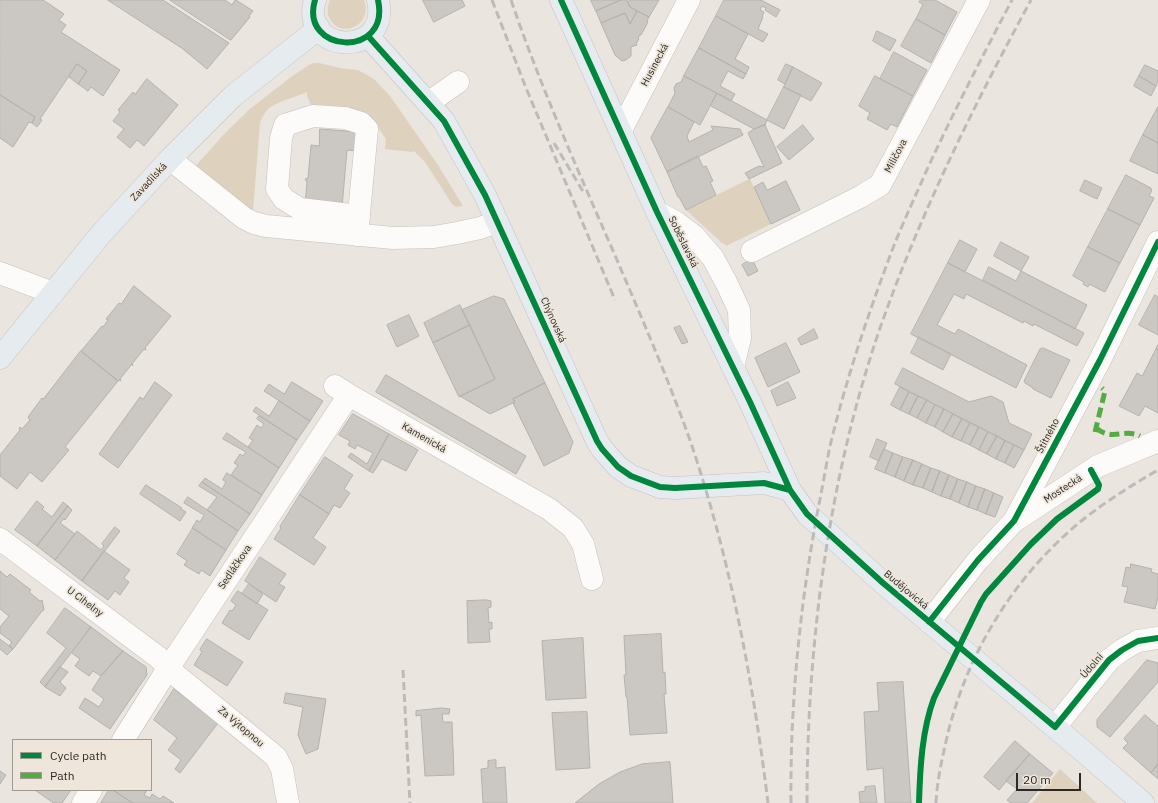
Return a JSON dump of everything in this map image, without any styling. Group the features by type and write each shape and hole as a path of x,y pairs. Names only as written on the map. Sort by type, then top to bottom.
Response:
{"main road":[{"path":"315,0 314,17 318,28 326,36 336,42 347,43 358,42 368,36 375,28 379,19 380,8 378,0"},
{"name":"Soběslavská","path":"561,0 657,212 750,402 790,490"},
{"name":"Zavadilská","path":"0,358 101,234 170,159 233,96 318,28"},
{"name":"Chýnovská","path":"368,36 444,121 485,195 597,441 613,462 631,476 660,487 676,488 764,483 790,490"},
{"name":"Budějovická","path":"790,490 807,514 883,583 1143,803"}],"street":[{"name":"Husinecká","path":"621,130 689,0"},
{"name":"Miličova","path":"752,251 860,197 880,185 979,0"},
{"path":"428,103 458,82"},
{"path":"358,225 367,129 361,123 345,118 313,116 285,125 280,138 277,189 284,199 300,209 358,225 393,238 434,237 467,232 497,222"},
{"path":"170,159 234,210 254,223 266,226 322,232 358,225"},
{"path":"657,212 677,223 694,236 713,258 727,284 739,310 740,338 733,367"},
{"name":"Štítného","path":"929,622 982,556 1014,521 1100,360 1158,242"},
{"path":"0,273 53,293"},
{"name":"Kamenická","path":"342,390 549,509 573,528 583,544 592,579"},
{"name":"Sedláčkova","path":"124,739 342,390"},
{"name":"Mostecká","path":"1014,521 1098,466 1158,441"},
{"name":"U Cihelny","path":"0,539 158,657 169,667"},
{"name":"Údolní","path":"1055,727 1109,660 1122,650 1138,641 1158,638"},
{"name":"Za Výtopnou","path":"169,667 276,757 282,769 288,803"},
{"path":"83,803 90,791"}],"shaded area":[{"path":"330,0 364,0 366,9 364,17 353,27 346,29 339,27 333,23 328,15"},
{"path":"314,63 358,70 374,79 390,96 438,165 463,206 456,207 452,204 425,162 414,151 385,149 386,139 375,123 312,107 307,96 307,92 272,106 262,117 260,123 253,211 192,170 227,131 251,108 291,77"},
{"path":"749,179 771,224 726,246 686,210"},
{"path":"1060,769 1097,803 1032,803"}],"building":[{"path":"0,0 43,0 64,14 59,20 66,25 61,32 120,70 103,96 91,87 87,91 78,84 87,71 77,64 40,119 42,120 37,127 32,123 35,117 0,95"},
{"path":"108,0 163,0 229,43 207,69 183,49"},
{"path":"170,0 225,0 232,5 236,0 253,11 249,16 250,17 231,40"},
{"path":"423,0 462,0 465,6 434,22"},
{"path":"591,0 621,0 596,11"},
{"path":"621,0 627,0 630,7 637,11 630,24 625,13 601,23 596,11"},
{"path":"630,0 659,0 649,17 630,7 628,3"},
{"path":"724,0 761,0 780,10 776,17 765,10 766,8 762,6 760,10 764,12 758,29 768,34 763,42 716,16"},
{"path":"921,0 935,0 957,12 945,35 916,19 923,4 919,2"},
{"path":"637,11 649,17 648,22 638,38 637,45 631,47 631,56 622,61 615,55 601,23 625,13 630,24"},
{"path":"716,16 748,34 735,59 749,67 746,74 699,48"},
{"path":"916,19 945,35 931,63 901,46"},
{"path":"877,31 896,40 890,51 873,41"},
{"path":"699,48 746,74 743,79 728,71 720,86 735,94 731,101 684,76"},
{"path":"894,52 927,70 913,96 880,79"},
{"path":"77,64 87,71 78,84 69,77"},
{"path":"786,64 793,67 785,84 778,80"},
{"path":"1145,65 1158,71 1158,82 1156,86 1139,76"},
{"path":"793,67 822,83 811,101 784,87"},
{"path":"684,76 717,93 700,125 668,107 675,93 674,88 676,84 681,82"},
{"path":"875,76 913,96 897,127 891,124 887,130 867,119 870,113 859,106"},
{"path":"1139,76 1156,86 1151,96 1134,86"},
{"path":"147,79 178,105 144,146 137,140 130,148 117,137 124,129 113,121 120,112 118,110 133,92 135,94"},
{"path":"784,87 801,95 784,129 767,120"},
{"path":"717,93 767,120 765,125 754,129 711,106"},
{"path":"0,95 35,117 32,123 29,122 13,147 0,138"},
{"path":"668,107 694,122 687,136 689,142 713,130 711,126 740,129 743,135 667,172 651,138"},
{"path":"1158,107 1158,143 1143,135"},
{"path":"765,125 782,163 749,179 745,173 759,166 764,167 748,133"},
{"path":"803,125 814,139 789,160 777,147"},
{"path":"320,129 358,132 357,151 347,150 342,207 305,204 307,182 305,179 308,178 311,145 319,146"},
{"path":"1143,135 1158,143 1158,174 1130,161"},
{"path":"698,156 703,167 706,166 713,181 710,182 716,195 686,210 678,197 667,172"},
{"path":"1126,175 1151,188 1152,190 1149,196 1154,198 1140,225 1108,209"},
{"path":"1085,180 1102,188 1097,199 1080,191"},
{"path":"786,181 800,210 771,224 754,187 763,182 767,190"},
{"path":"1108,209 1140,225 1120,263 1088,247"},
{"path":"960,240 977,249 965,272 948,263"},
{"path":"1001,242 1029,257 1021,271 994,256"},
{"path":"1088,247 1120,263 1105,292 1089,284 1088,287 1083,284 1084,282 1073,276"},
{"path":"752,259 758,271 748,276 742,265"},
{"path":"948,263 1084,333 1077,346 1034,324 1033,326 1024,321 1023,323 966,294 964,299 954,294 937,325 955,334 958,329 1027,365 1016,388 911,334"},
{"path":"989,267 1016,281 1021,271 1087,305 1075,329 983,280"},
{"path":"134,286 171,316 145,348 146,350 144,349 120,379 121,381 118,381 81,351 102,326 103,327 108,320 106,319 119,303 121,304"},
{"path":"1155,295 1158,297 1158,335 1139,325"},
{"path":"494,296 504,299 545,383 513,399 515,402 490,414 460,396 495,379 462,310"},
{"path":"460,305 470,325 433,343 424,323"},
{"path":"409,315 419,336 397,347 387,325"},
{"path":"470,325 495,379 459,397 433,343"},
{"path":"680,326 688,342 682,344 674,328"},
{"path":"814,329 818,338 801,345 798,339"},
{"path":"919,337 951,354 943,370 911,353"},
{"path":"786,343 800,372 768,387 755,358"},
{"path":"1158,345 1158,413 1145,406 1139,416 1119,406 1137,373 1142,376"},
{"path":"1043,348 1070,360 1051,398 1033,389 1024,381 1040,349"},
{"path":"81,351 118,381 65,447 69,450 42,482 30,472 17,489 0,476 0,455 20,430 19,428 20,427 22,429 30,420 28,417 42,398 43,399"},
{"path":"903,368 969,402 991,396 1003,402 1009,423 1032,434 1024,450 895,384"},
{"path":"386,375 526,456 516,474 376,392"},
{"path":"155,382 172,395 118,468 99,454 140,397 143,399"},
{"path":"292,382 323,401 310,421 264,391 269,384 284,394"},
{"path":"788,382 796,398 777,406 771,391"},
{"path":"545,383 573,442 569,453 544,466 513,403 515,402 513,399"},
{"path":"900,387 909,392 900,410 891,405"},
{"path":"909,392 918,396 909,414 900,410"},
{"path":"918,396 927,400 917,418 909,414"},
{"path":"927,400 935,405 926,423 917,418"},
{"path":"279,401 310,421 297,440 253,411 256,407 269,416"},
{"path":"935,405 944,409 935,427 926,423"},
{"path":"944,409 953,414 943,432 935,427"},
{"path":"353,414 389,434 369,471 348,457 351,453 367,464 373,453 357,445 355,449 348,445 350,441 339,435"},
{"path":"953,414 962,419 952,437 943,432"},
{"path":"259,416 297,440 279,468 248,447 253,440 249,438 257,425 261,428 264,424 257,419"},
{"path":"962,419 970,423 961,441 952,437"},
{"path":"970,423 979,427 970,445 961,441"},
{"path":"979,427 988,432 979,450 970,445"},
{"path":"988,432 997,436 987,454 979,450"},
{"path":"227,433 279,468 262,495 231,475 238,465 234,463 240,454 243,456 246,452 223,439"},
{"path":"389,434 418,450 406,471 382,459 373,473 369,471"},
{"path":"997,436 1005,441 996,459 987,454"},
{"path":"877,439 887,443 879,461 870,457"},
{"path":"1005,441 1014,445 1005,463 996,459"},
{"path":"1014,445 1024,450 1014,468 1005,463"},
{"path":"884,449 893,453 885,473 875,469"},
{"path":"893,453 903,457 895,477 885,473"},
{"path":"325,457 353,475 344,489 350,493 340,508 334,505 329,514 300,495"},
{"path":"903,457 913,460 904,481 895,477"},
{"path":"913,460 922,464 913,485 904,481"},
{"path":"922,464 931,468 923,488 913,485"},
{"path":"931,468 940,471 932,492 923,488"},
{"path":"940,471 949,475 941,496 932,492"},
{"path":"227,473 262,495 250,514 202,482 205,478 222,489 226,482 223,480"},
{"path":"949,475 958,479 950,499 941,496"},
{"path":"958,479 967,482 959,503 950,499"},
{"path":"202,482 250,514 238,531 207,510 217,497 199,486"},
{"path":"967,482 976,486 968,507 959,503"},
{"path":"146,485 186,512 180,521 140,494"},
{"path":"976,486 985,489 977,510 968,507"},
{"path":"985,489 994,493 986,514 977,510"},
{"path":"994,493 1003,497 995,517 986,514"},
{"path":"300,495 329,514 313,538 326,547 314,565 274,539"},
{"path":"188,497 238,531 226,550 192,528 197,520 200,522 204,515 184,503"},
{"path":"37,501 44,507 42,509 52,517 63,502 68,506 37,546 15,530"},
{"path":"68,506 72,510 65,520 64,519 60,523 75,534 55,560 37,546"},
{"path":"115,527 120,531 82,581 55,560 77,531 101,550 104,546 102,544"},
{"path":"193,528 226,550 210,576 201,570 199,574 184,565 187,561 177,554"},
{"path":"104,551 130,570 124,578 129,582 120,595 115,591 108,600 82,581"},
{"path":"260,557 286,574 279,584 285,587 276,602 245,581"},
{"path":"1131,564 1152,569 1151,572 1158,574 1158,597 1155,609 1124,602 1128,587 1122,586 1126,567 1130,568"},
{"path":"0,571 7,577 10,574 31,590 29,592 40,601 42,600 44,610 13,649 9,646 12,642 0,633 0,627 9,616 0,609"},
{"path":"249,584 263,594 257,604 242,594"},
{"path":"238,591 268,610 249,640 222,623 230,610 232,611 236,605 231,601"},
{"path":"467,601 491,601 491,607 488,608 489,623 492,622 492,629 489,629 490,642 468,643"},
{"path":"65,608 91,627 45,687 40,682 66,648 47,633"},
{"path":"91,627 123,651 101,676 93,671 89,676 75,666 80,659 72,653"},
{"path":"661,634 663,673 665,672 666,694 664,694 667,733 630,735 624,675 626,675 624,636"},
{"path":"583,638 586,698 546,700 542,641"},
{"path":"0,639 13,649 7,655 0,649"},
{"path":"207,639 243,662 227,686 194,665 202,652 200,650"},
{"path":"123,651 146,667 147,675 110,729 79,708 85,698 99,707 104,699 92,690 101,676"},
{"path":"1147,660 1158,663 1158,682 1110,737 1097,727 1097,720"},
{"path":"60,667 68,672 60,682 66,688 60,696 45,687"},
{"path":"903,682 911,803 885,803 883,768 867,770 864,712 879,711 877,683"},
{"path":"174,689 218,723 180,773 175,769 181,760 168,750 177,738 154,720"},
{"path":"286,693 326,699 318,749 306,754 298,735 303,707 284,703"},
{"path":"442,708 450,709 449,714 442,714 443,722 452,722 454,775 425,776 421,715 416,716 416,711"},
{"path":"587,712 590,768 556,770 552,713"},
{"path":"1145,715 1158,726 1158,764 1151,773 1123,748 1128,743 1124,739"},
{"path":"1015,741 1030,754 999,790 984,777"},
{"path":"1030,754 1053,773 1027,803 1011,803 1007,800 1017,789 1006,781"},
{"path":"496,760 496,768 505,767 507,803 483,803 481,769 488,768 488,761"},
{"path":"670,762 673,803 575,803 599,784 620,772 642,764"},
{"path":"1158,764 1158,779 1151,773"},
{"path":"0,771 6,775 0,784"},
{"path":"875,786 877,803 860,803 859,792 865,791 865,787"},
{"path":"36,791 70,791 62,803 54,803"},
{"path":"108,791 115,791 133,803 101,803"},
{"path":"115,791 146,791 144,795 150,798 152,794 160,799 163,796 174,803 133,803"}],"railway":[{"path":"492,0 526,88 615,300"},
{"path":"511,0 548,99 656,352 692,446 718,534 739,623 748,667 768,803"},
{"path":"791,803 794,691 806,578 827,460 842,400 871,309 900,230 946,130 1012,0"},
{"path":"807,803 811,684 816,624 834,505 846,446 861,388 879,331 911,246 929,204 968,121 1031,0"},
{"path":"554,143 584,193"},
{"path":"936,803 937,786 947,737 956,705 967,675 981,645 998,616 1016,589 1037,563 1060,540 1102,505 1158,470"},
{"path":"403,670 410,803"}],"marked path":[{"path":"1095,432 1105,391 1102,388"},
{"path":"1096,428 1102,432 1113,435 1128,433 1140,436"}],"cycle path":[{"path":"315,0 314,18 320,31 331,39 345,42 360,40 371,32 378,19 378,0"},
{"path":"561,0 657,212 750,402 790,490 807,514 883,583 1055,727 1109,660 1122,650 1138,641 1158,638"},
{"path":"368,36 444,121 485,195 597,441 618,467 631,476 660,487 675,488 764,483 790,490"},
{"path":"929,622 978,560 1014,521 1100,360 1158,242"},
{"path":"919,803 922,749 930,710 934,698 981,602 986,594 1031,544 1057,519 1098,489 1099,485 1091,470"}]}
